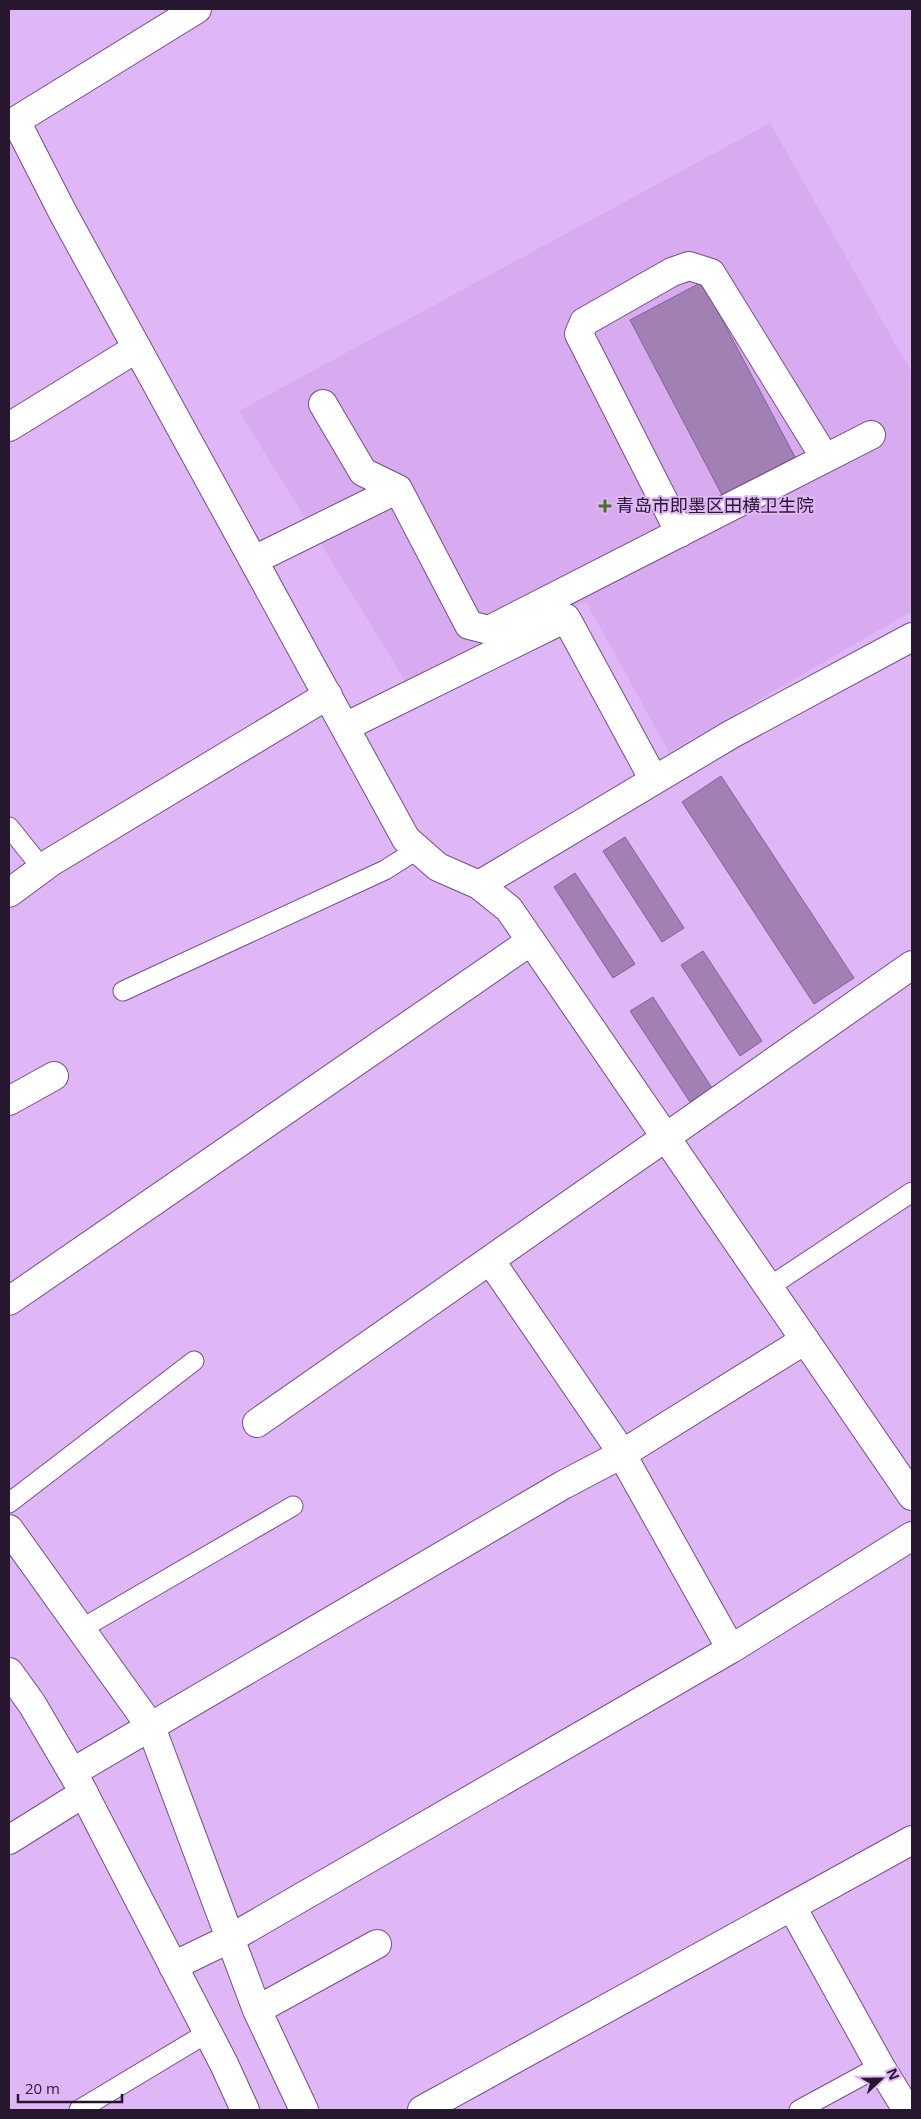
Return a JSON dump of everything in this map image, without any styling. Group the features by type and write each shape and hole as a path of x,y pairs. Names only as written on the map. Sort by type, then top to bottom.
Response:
{"street":[{"path":"197,9 12,123 406,839 438,867 479,885 509,909 912,1496"},
{"path":"680,533 579,334 584,322 672,272 689,266 711,273 826,458"},
{"path":"9,427 137,348"},
{"path":"323,404 363,472 398,489 469,625 489,630 870,436"},
{"path":"254,560 398,489"},
{"path":"345,727 566,618 654,780"},
{"path":"479,885 730,735 910,644"},
{"path":"9,893 42,868 328,695"},
{"path":"9,1301 531,941"},
{"path":"257,1423 912,965"},
{"path":"9,1102 54,1076"},
{"path":"490,1260 622,1454 731,1650"},
{"path":"9,1840 78,1782 112,1750 562,1485 622,1454 805,1340"},
{"path":"9,1529 151,1727 214,1946 257,2010 304,2110"},
{"path":"173,1966 214,1946 731,1650 912,1536"},
{"path":"12,1682 32,1704 78,1782 245,2110"},
{"path":"422,2110 912,1840"},
{"path":"792,1907 880,2066 907,2110"},
{"path":"257,2010 377,1944"}],"lane":[{"path":"9,827 42,868"},
{"path":"123,991 385,870 418,849"},
{"path":"769,1287 912,1192"},
{"path":"9,1503 194,1361"},
{"path":"81,1629 294,1506"},
{"path":"79,2110 207,2033"},
{"path":"799,2110 880,2066"}],"shaded area":[{"name":"青岛市即墨区田横卫生院","path":"770,123 912,373 912,611 669,752 586,602 406,682 239,411"}],"building":[{"path":"702,282 795,457 722,495 630,320"},
{"path":"721,776 854,978 814,1004 682,802"},
{"path":"625,837 684,928 662,942 603,851"},
{"path":"575,873 635,964 613,978 554,887"},
{"path":"703,951 762,1041 740,1056 681,965"},
{"path":"653,997 712,1088 690,1102 630,1011"}],"place":[{"name":"青岛市即墨区田横卫生院","path":"605,506"}]}
